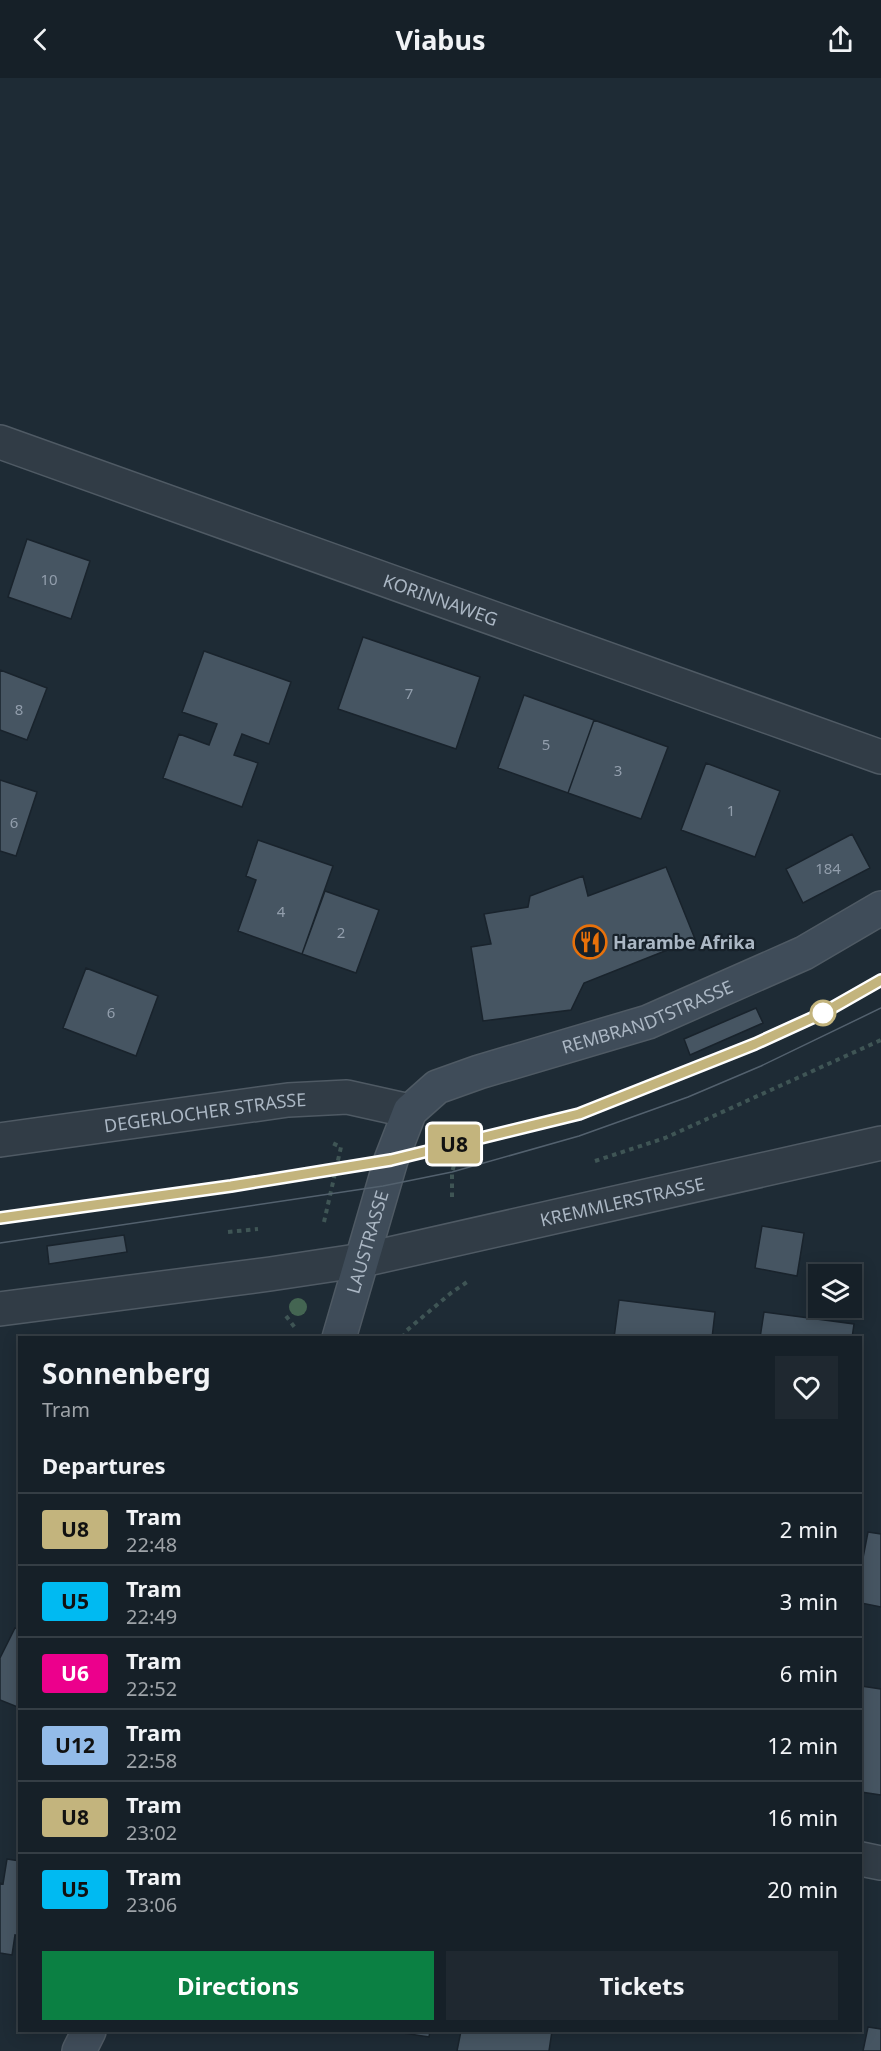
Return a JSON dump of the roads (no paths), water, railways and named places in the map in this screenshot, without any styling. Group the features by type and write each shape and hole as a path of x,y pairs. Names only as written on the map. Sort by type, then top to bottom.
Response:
{"street":[{"name":"KORINNAWEG","path":"0,442 881,757"},
{"name":"REMBRANDTSTRASSE","path":"410,1112 437,1087 479,1072 648,1022 804,952 881,908"},
{"name":"DEGERLOCHER STRASSE","path":"0,1140 288,1100 347,1097 410,1112"},
{"name":"LAUSTRASSE","path":"340,1336 391,1160 410,1112"},
{"name":"KREMMLERSTRASSE","path":"363,1260 881,1143"},
{"path":"0,1309 363,1260"},
{"path":"862,1859 881,1863"},
{"path":"79,2051 88,2032"}],"tram line":[{"path":"0,1218 232,1186 391,1160 579,1114 755,1044 823,1013 881,980"},
{"name":"U8","path":"0,1218 231,1186 391,1160 579,1114 755,1044 823,1013 881,980"},
{"path":"0,1243 383,1186 452,1172 579,1136 688,1097 761,1066 881,1008"}],"place":[{"name":"Harambe Afrika","path":"590,942"}]}
